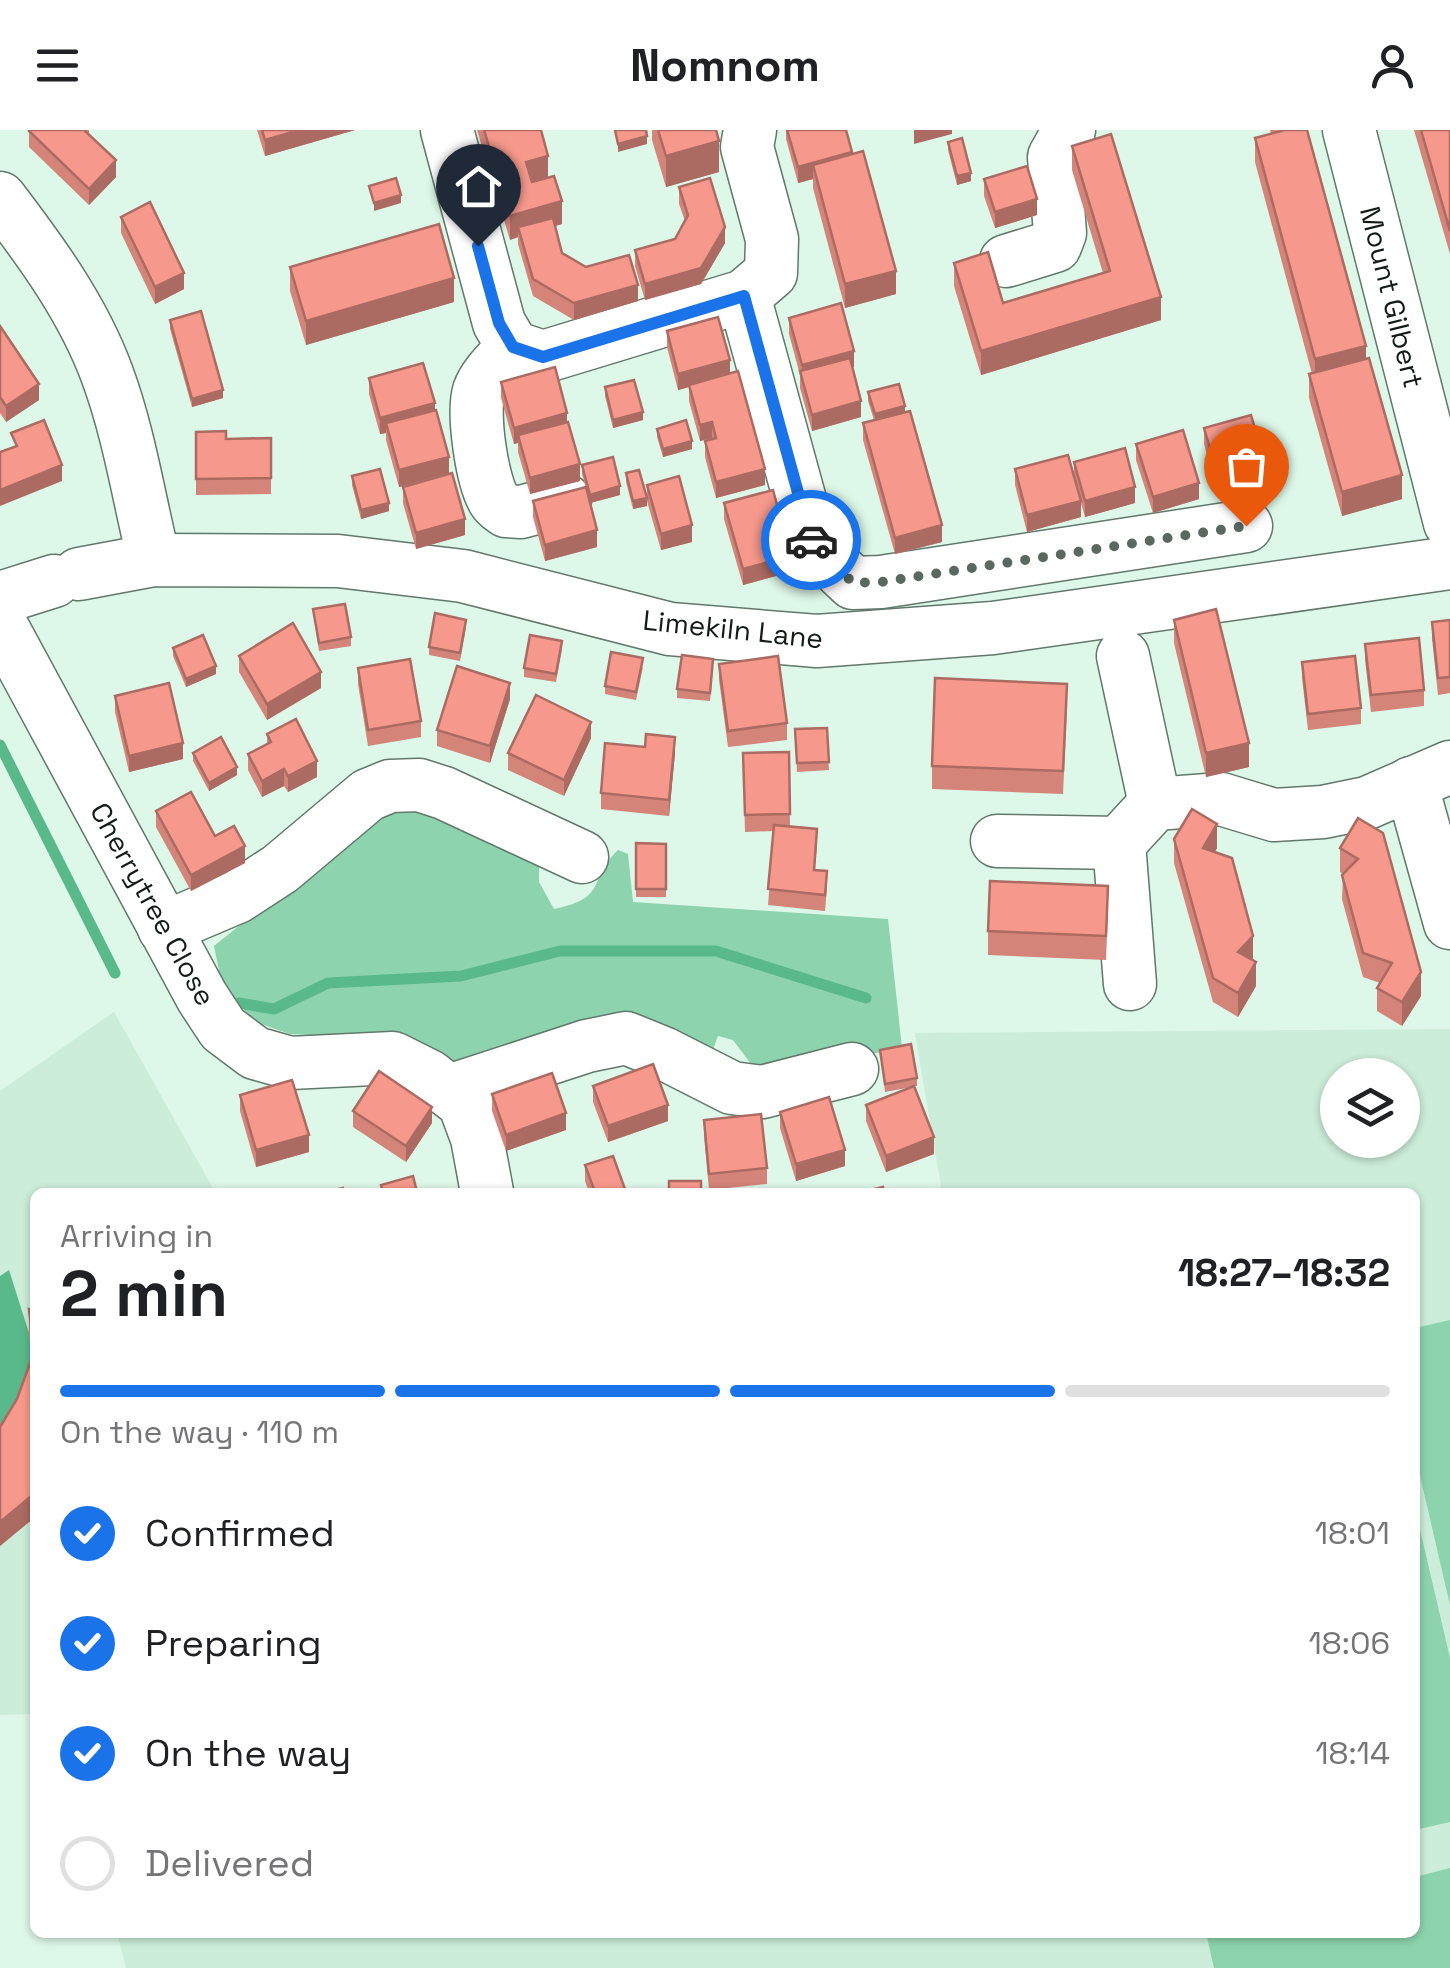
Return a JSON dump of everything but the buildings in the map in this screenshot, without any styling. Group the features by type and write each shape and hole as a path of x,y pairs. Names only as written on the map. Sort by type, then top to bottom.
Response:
{"street":[{"path":"447,130 499,323 513,347 543,357 744,296 771,272 772,239 748,147 750,130"},
{"path":"1006,261 1055,246 1060,233 1054,158 1069,130"},
{"name":"Mount Gilbert","path":"1350,130 1450,523"},
{"path":"0,198 43,254 84,320 108,376 154,560"},
{"path":"744,296 812,544 853,583 881,582 1246,526"},
{"path":"513,347 484,380 478,395 478,439 494,500 506,511 521,512 565,500"},
{"name":"Limekiln Lane","path":"0,598 67,578 154,560 338,561 463,576 670,628 816,641 993,628 1450,563"},
{"name":"Cherrytree Close","path":"0,623 164,928 223,1028 255,1053 290,1063 393,1058 429,1076 464,1102 477,1138 486,1188"},
{"path":"1123,656 1154,804"},
{"path":"1130,984 1119,843 1154,804 1221,799 1274,815 1324,812 1367,803 1430,775 1450,923"},
{"path":"164,928 237,897 280,868 368,795 390,786 419,785 444,793 582,857"},
{"path":"997,841 1119,843"},
{"path":"449,1091 588,1046 626,1038 732,1088 762,1092 852,1069"}],"shaded area":[{"path":"413,804 539,860 539,882 554,909 571,905 590,893 618,850 628,854 633,902 888,919 902,1048 791,1070 751,1064 733,1040 718,1036 711,1055 464,1071 392,1039 290,1034 255,1022 222,985 214,946 375,817"},
{"path":"114,1012 213,1188 30,1188 30,1714 0,1715 0,1091"},
{"path":"1450,1029 1450,1968 126,1968 118,1938 1420,1938 1420,1188 941,1188 915,1033"},
{"path":"9,1270 29,1333 30,1385 0,1451 0,1276"},
{"path":"1450,1320 1450,1605 1420,1476 1420,1327"},
{"path":"1420,1529 1450,1658 1450,1822 1420,1829"},
{"path":"1450,1868 1450,1968 1214,1968 1207,1938 1420,1938 1420,1876"}],"waterway":[{"path":"0,745 115,973"},
{"path":"239,1003 274,1009 328,983 461,976 560,951 716,951 866,998"}],"way so far":[{"path":"811,540 853,583 881,582 1246,526"}],"route":[{"path":"478,246 499,323 513,347 543,357 744,296 811,540"}]}
